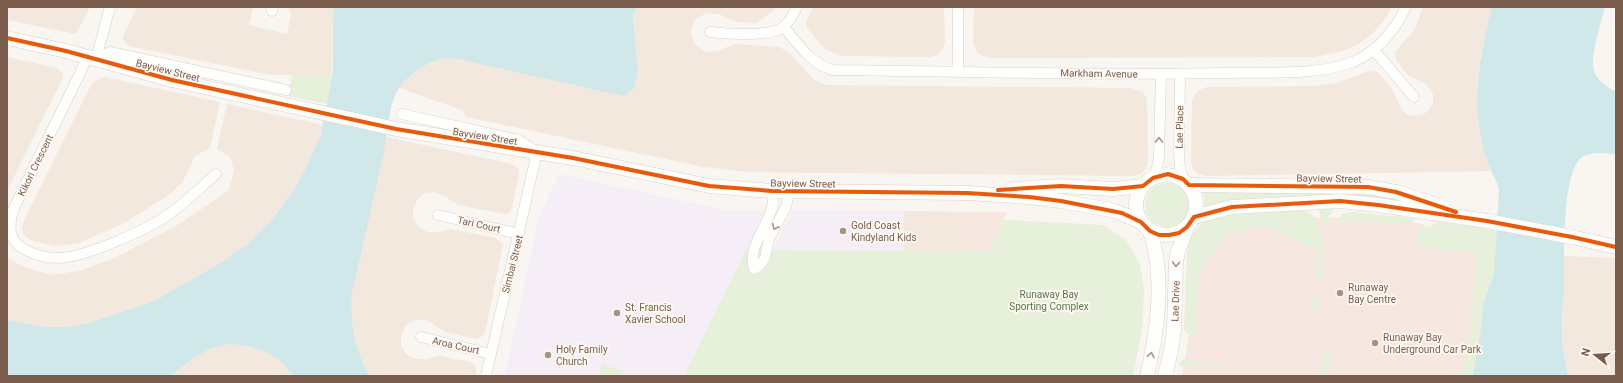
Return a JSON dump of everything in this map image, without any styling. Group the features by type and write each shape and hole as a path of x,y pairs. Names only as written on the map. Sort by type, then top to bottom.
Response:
{"main road":[{"name":"Bayview Street","path":"7,38 92,58 172,80 396,129 573,158 709,186 772,191 967,193 1061,201 1122,213 1145,226"},
{"path":"1168,174 1186,182 1194,192 1196,209 1191,222 1179,233 1169,236 1159,235 1145,226 1136,207 1136,200 1148,182 1168,174"},
{"name":"Bayview Street","path":"967,193 1042,186 1113,189 1148,182"},
{"name":"Bayview Street","path":"1186,182 1368,187 1396,192 1486,221"},
{"name":"Bayview Street","path":"1191,222 1232,207 1328,201 1378,205 1486,221 1616,246"},
{"name":"Lae Drive","path":"1165,376 1171,351 1175,306 1176,262 1178,251 1191,222"},
{"name":"Lae Drive","path":"1145,226 1155,248 1159,275 1155,333 1147,376"},
{"name":"Bayview Street","path":"1572,237 1616,238"},
{"path":"1155,333 1162,343 1171,351"}],"street":[{"name":"Kikori Crescent","path":"110,7 92,58 82,71 13,210 10,223 10,234 18,246 38,256 60,258 89,251 128,237 171,213 216,174"},
{"path":"710,32 729,34 773,32 784,27 797,7"},
{"path":"958,7 958,71"},
{"name":"Markham Avenue","path":"784,27 813,61 822,67 832,70 1161,74 1314,70 1352,62 1374,50 1398,24 1406,7"},
{"path":"1374,50 1414,98"},
{"name":"Bayview Street","path":"92,58 110,52 286,90"},
{"name":"Lae Place","path":"1148,182 1157,168 1159,156 1161,74"},
{"name":"Lae Place","path":"1180,74 1179,159 1180,169 1186,182"},
{"name":"Bayview Street","path":"402,114 518,140 537,152"},
{"name":"Simbai Street","path":"486,376 537,152"},
{"path":"772,191 770,213 752,255 754,269 763,262 769,239 786,207 789,191"},
{"name":"Tari Court","path":"438,214 519,234"},
{"name":"Aroa Court","path":"420,337 490,354"}],"shaded area":[{"path":"7,7 90,7 76,34 7,20"},
{"path":"137,7 253,7 249,25 287,34 291,15 289,7 335,7 333,18 332,75 271,75 128,46 123,39 123,36"},
{"path":"637,7 778,7 756,23 736,22 719,14 707,13 695,19 691,32 694,43 705,52 717,51 735,44 779,47 790,53 814,80 827,85 1131,88 1141,91 1146,96 1147,102 1148,160 1146,169 1141,174 1131,176 747,172 704,167 466,117 462,110 399,88 403,82 415,72 429,63 446,58 635,87 638,70 633,15"},
{"path":"813,7 944,7 945,42 942,50 937,55 930,57 841,56 826,50 807,28 806,22"},
{"path":"974,7 1391,7 1388,15 1374,32 1360,43 1346,50 1314,57 988,58 976,51 973,41"},
{"path":"1423,7 1492,7 1480,58 1477,83 1480,133 1491,171 1206,176 1198,174 1193,169 1191,161 1192,102 1194,95 1199,90 1207,87 1314,86 1337,83 1369,71 1378,72 1392,89 1402,110 1408,115 1415,116 1424,114 1429,110 1433,103 1433,94 1424,83 1408,75 1396,60 1395,52 1415,29"},
{"path":"7,57 57,68 63,74 63,78 7,191"},
{"path":"104,77 220,102 210,148 195,156 183,181 170,194 124,223 79,243 56,246 30,240 24,235 22,229 24,220 91,85"},
{"path":"227,104 323,125 321,134 305,171 293,191 273,218 248,244 222,262 154,301 89,323 67,327 45,327 7,320 7,258 26,268 53,275 82,270 115,258 181,223 229,190 234,170 230,157 217,149"},
{"path":"386,137 512,164 518,169 519,174 512,207 509,213 505,214 458,205 446,197 434,192 425,193 418,199 413,208 413,218 418,226 427,232 439,232 451,229 496,238 503,244 484,335 477,339 445,332 424,319 413,321 405,326 401,337 401,346 406,354 415,359 440,356 470,362 475,365 476,376 369,376 359,356 353,335 351,315 352,293"},
{"name":"St. Francis Xavier School","path":"559,174 726,210 767,211 684,376 505,376 539,217"},
{"name":"Gold Coast Kindyland Kids","path":"793,209 904,211 904,251 773,250"},
{"path":"904,211 967,212 967,251 904,251"},
{"path":"967,212 1007,212 989,251 967,251"},
{"name":"Runaway Bay Centre","path":"1396,216 1496,249 1494,275 1484,301 1473,376 1182,376 1190,330 1193,285 1213,239 1261,219"},
{"path":"1564,256 1616,258 1616,376 1568,376 1564,356 1562,331"},
{"path":"230,344 247,346 264,351 278,359 294,376 170,376 195,357 210,349"}],"green space":[{"path":"292,75 332,75 327,104 288,96"},
{"path":"1167,183 1179,187 1185,193 1189,205 1185,217 1179,223 1167,227 1155,223 1149,217 1145,205 1149,193 1155,187"},
{"path":"1204,192 1374,192 1470,219 1331,195 1271,197 1242,200 1205,209"},
{"path":"1325,208 1334,210 1329,216 1327,231 1318,209"},
{"path":"1299,211 1310,213 1315,218 1318,225 1321,243 1323,276 1320,281 1316,283 1318,251 1265,225 1228,235 1203,264 1200,274 1195,326 1198,328 1194,337 1184,331 1187,250 1193,233 1203,223 1216,216 1229,212"},
{"path":"1353,212 1416,219 1407,224 1351,221 1339,224 1342,214"},
{"name":"Runaway Bay Sporting Complex","path":"1004,220 1104,225 1126,240 1140,264 1144,289 1142,330 1133,376 684,376 746,250 988,251"},
{"path":"1437,222 1497,231 1494,275 1484,301 1473,376 1457,376 1469,350 1477,253 1416,247 1418,227 1430,227"},
{"path":"1315,292 1320,296 1318,311 1313,313"},
{"path":"1327,350 1333,353 1332,359 1324,376 1317,376 1323,363 1322,355 1324,351"},
{"path":"1185,359 1222,364 1221,367 1192,365 1185,367 1178,365"},
{"path":"602,364 623,371 622,376 598,376"}],"water":[{"path":"335,7 637,7 633,15 638,70 635,87 624,96 462,60 446,58 429,63 403,82 396,93 391,107 384,152 352,293 354,336 369,376 294,376 278,359 264,351 247,346 230,344 210,349 195,357 170,376 7,376 7,320 45,327 67,327 89,323 154,301 222,262 248,244 273,218 293,191 305,170 321,134 333,71 333,17"},
{"path":"1492,7 1605,7 1596,39 1593,65 1595,74 1600,80 1606,86 1616,91 1616,154 1596,153 1586,155 1581,158 1573,171 1569,186 1565,223 1562,321 1563,348 1568,376 1473,376 1484,301 1494,275 1499,190 1497,182 1487,161 1483,146 1477,100 1479,69"}],"cycle path":[{"path":"7,38 66,51 172,80 396,129 573,158 709,186 772,191 967,193 1029,197 1061,201 1122,213 1141,222 1150,231 1159,235 1179,233 1187,227 1194,217 1232,207 1340,201 1487,221 1616,247"},
{"path":"998,190 1061,186 1113,189 1143,186 1153,178 1168,174 1183,179 1189,185 1368,187 1396,192 1456,212"}],"place":[{"name":"Gold Coast Kindyland Kids","path":"843,231"},
{"name":"Runaway Bay Centre","path":"1340,293"},
{"name":"St. Francis Xavier School","path":"617,313"},
{"name":"Runaway Bay Underground Car Park","path":"1375,343"},
{"name":"Holy Family Church","path":"548,355"}]}
